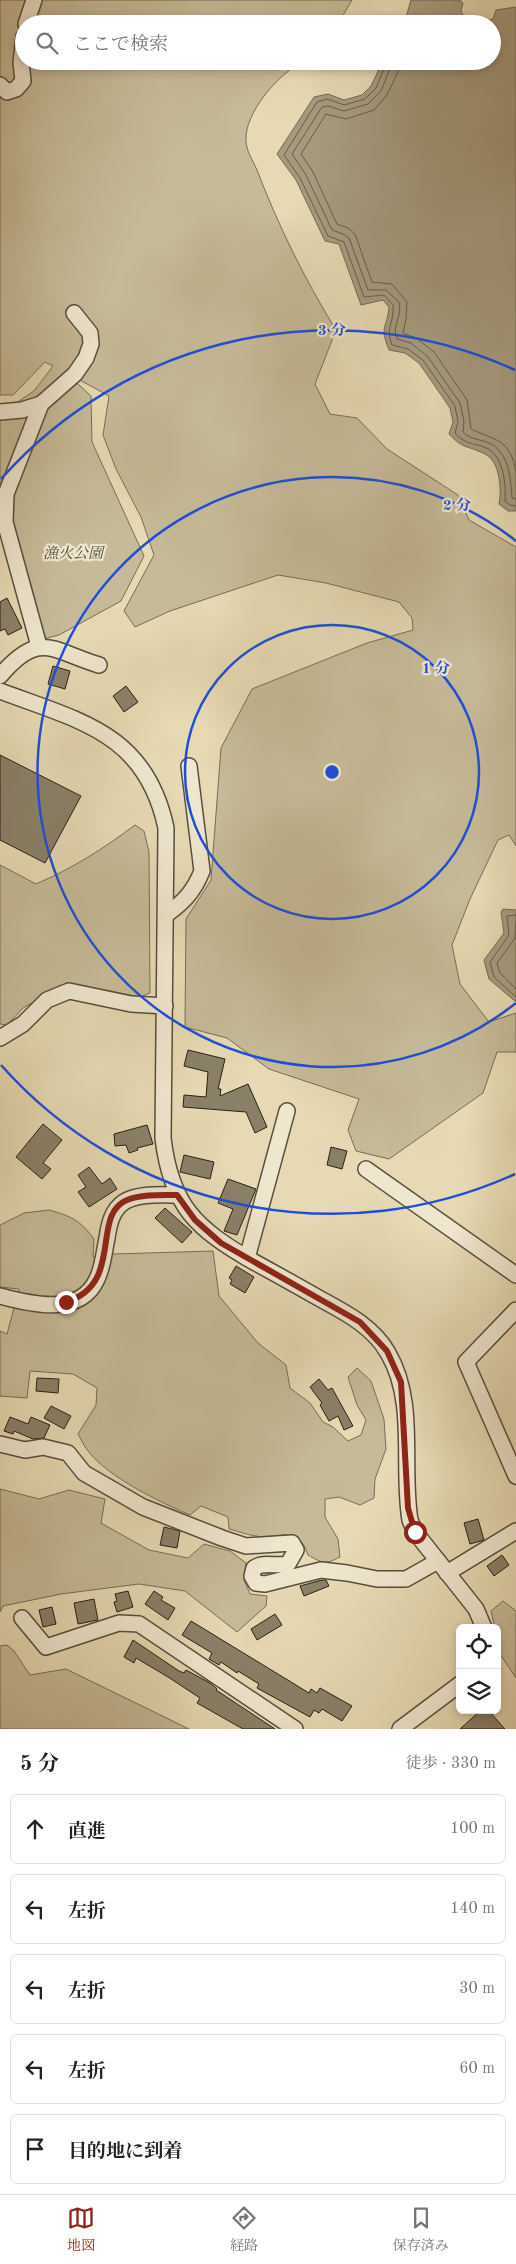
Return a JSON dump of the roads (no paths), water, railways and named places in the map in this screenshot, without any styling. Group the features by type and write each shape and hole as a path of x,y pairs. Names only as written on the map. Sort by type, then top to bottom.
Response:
{"street":[{"path":"29,15 34,0"},
{"path":"0,86 7,92 16,89 23,80 22,70"},
{"path":"0,412 22,410 41,404 76,374 86,358 91,344 90,333 74,313"},
{"path":"39,646 6,522 5,506 9,483 41,404"},
{"path":"0,676 16,660 39,646 59,649 99,665"},
{"path":"0,691 85,723 113,739 143,768 162,805 166,828 163,1138 170,1176 177,1195 195,1220 221,1243 360,1322 387,1351 401,1382 410,1520 415,1532 476,1609 482,1624"},
{"path":"166,914 183,902 196,887 202,871 189,766"},
{"path":"0,1038 23,1024 47,1000 69,991 131,1004 165,1006"},
{"path":"247,1258 287,1112"},
{"path":"366,1169 516,1275"},
{"path":"0,1296 35,1305 51,1305 78,1299 90,1290 97,1279 109,1226 114,1212 119,1206 126,1200 144,1196 177,1195"},
{"path":"516,1310 466,1362 516,1476"},
{"path":"0,1444 25,1450 43,1447 68,1453 84,1472 143,1507 222,1538 246,1546 292,1543 296,1550 288,1564 279,1566 261,1564 254,1568 252,1576 256,1583 264,1584 321,1570 377,1579 406,1579 442,1567 516,1531"},
{"path":"22,1618 46,1646 119,1623 139,1624 295,1729"},
{"path":"400,1729 456,1687"}],"water":[{"path":"411,0 460,0 463,3 461,11 463,15 407,15"},
{"path":"516,7 516,511 508,511 499,504 499,476 490,458 485,454 462,445 449,434 453,422 450,408 419,363 405,353 389,350 384,336 384,327 389,307 383,300 361,305 339,244 325,241 296,180 277,154 314,97 328,94 344,100 362,95 371,86 379,70 501,70 501,15 494,15 496,10"},
{"path":"503,909 516,910 516,1002 489,979 484,960 504,933 501,912"}],"park label":[{"name":"漁火公園","path":"73,553"}]}
